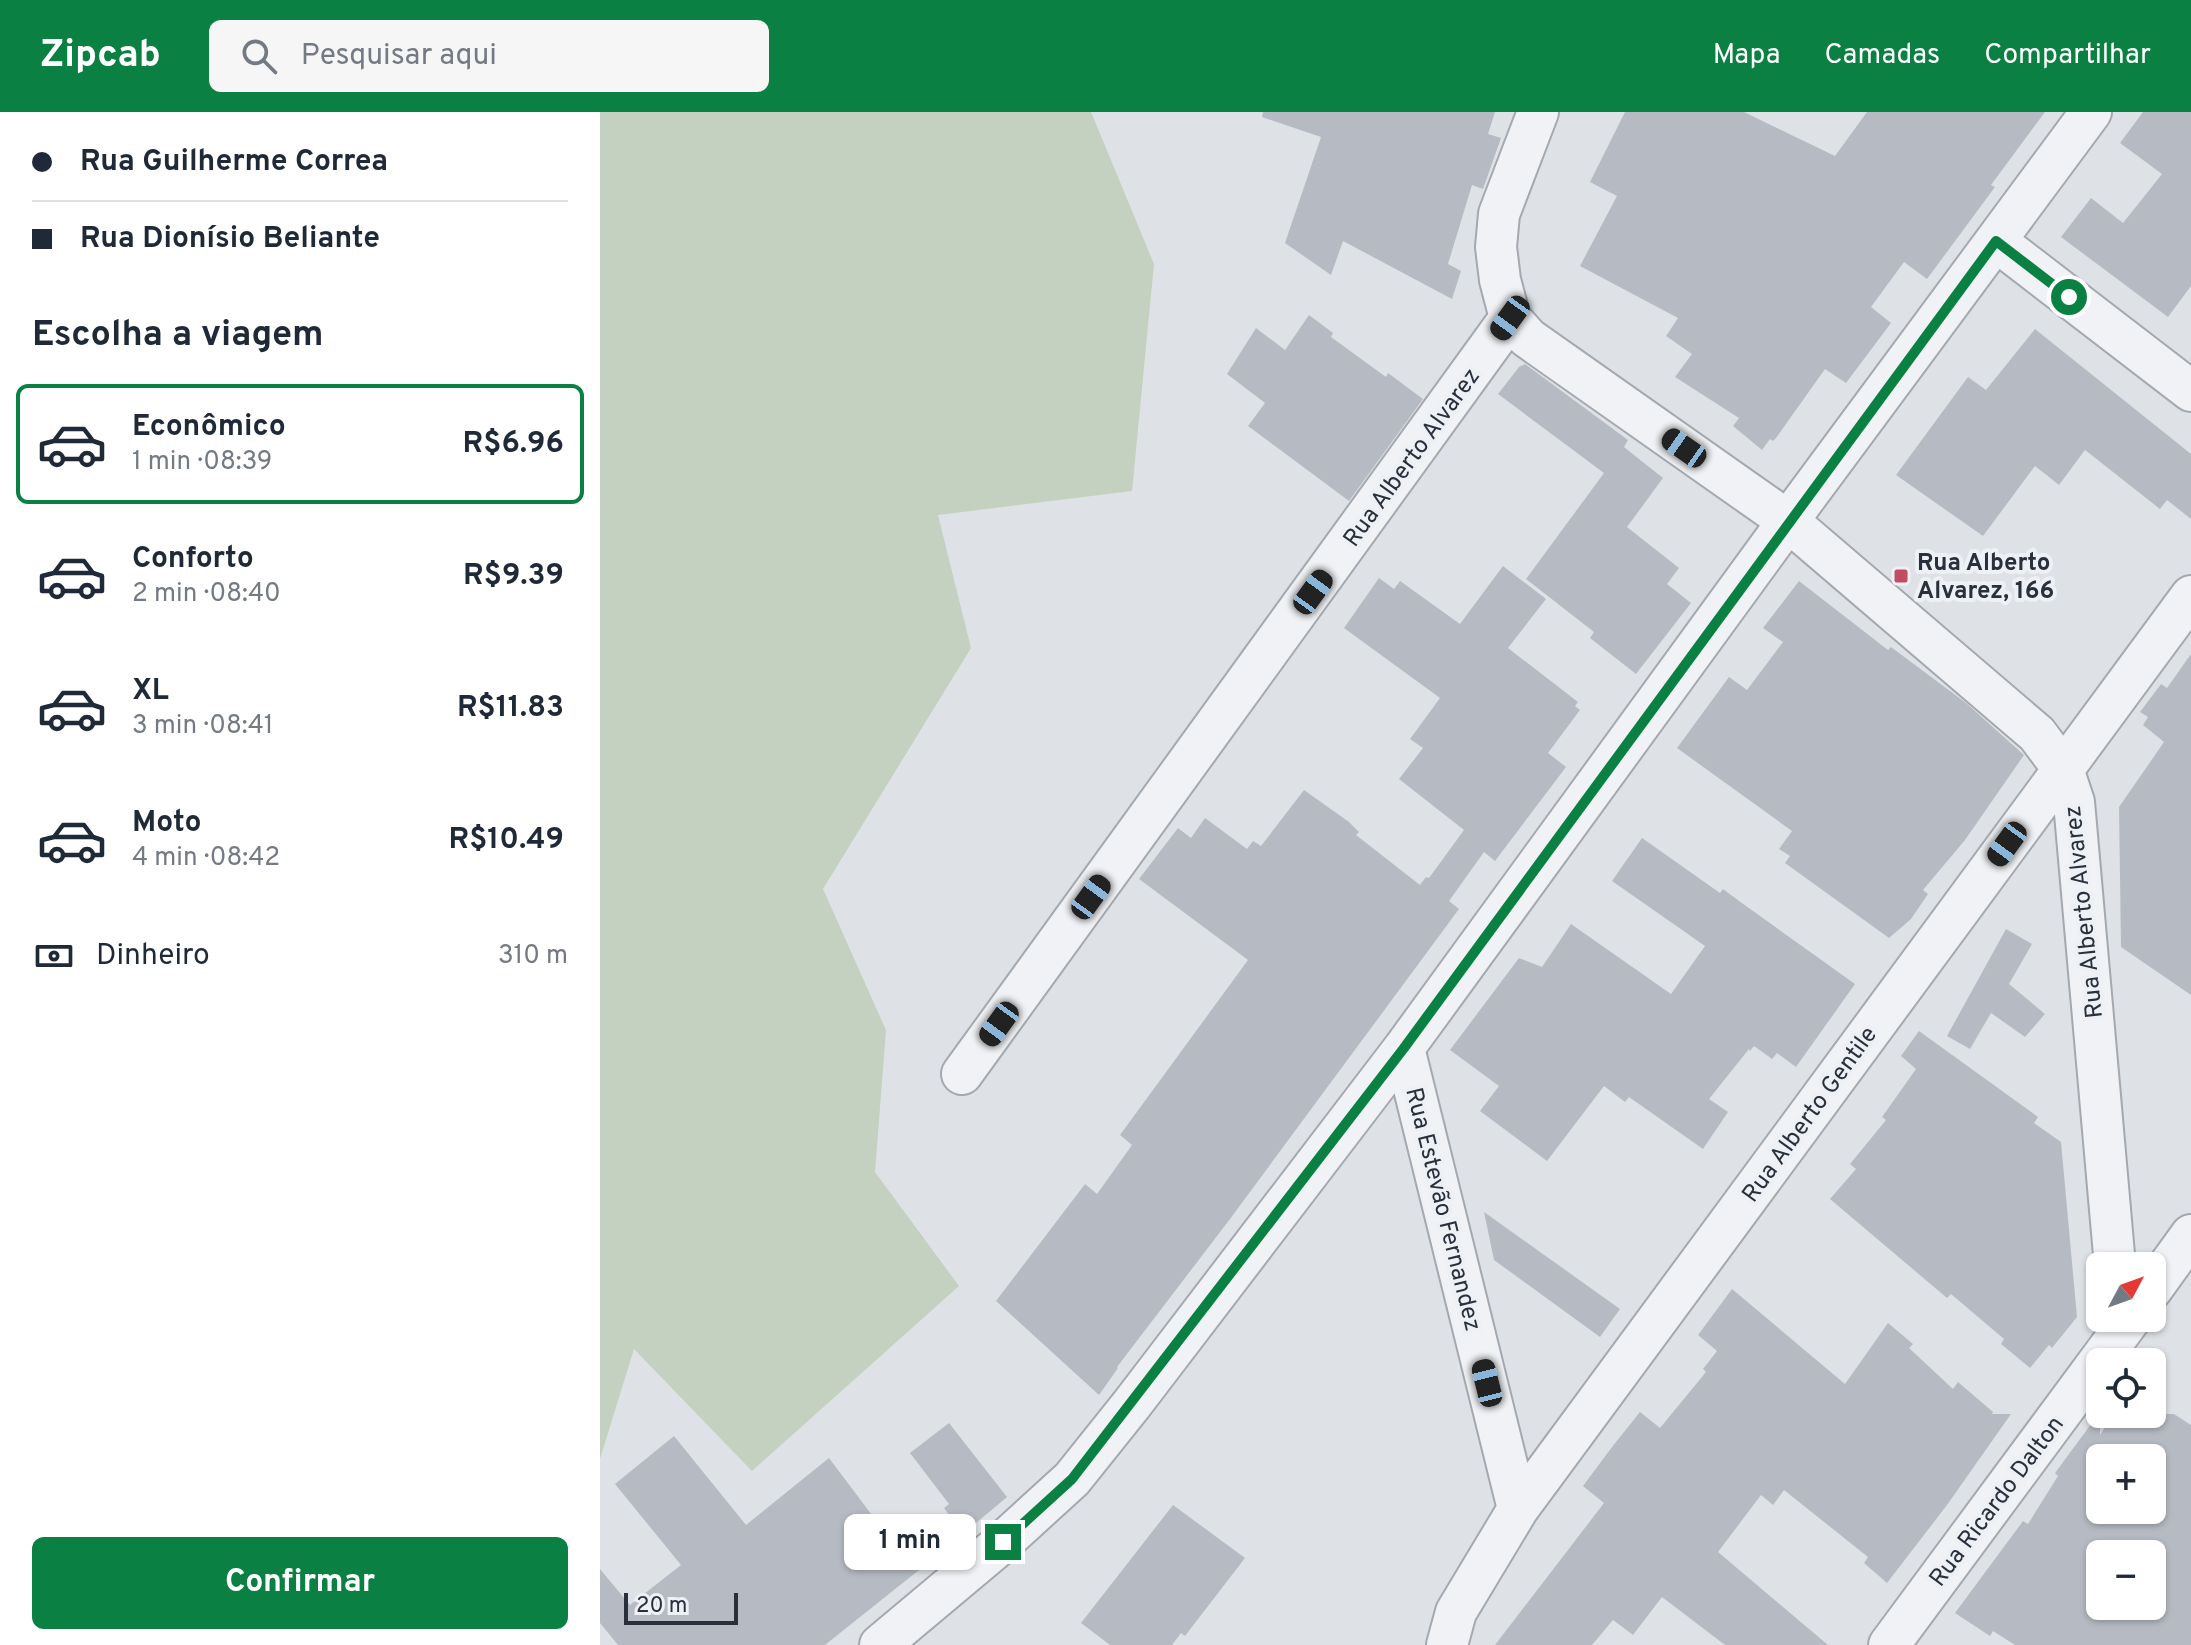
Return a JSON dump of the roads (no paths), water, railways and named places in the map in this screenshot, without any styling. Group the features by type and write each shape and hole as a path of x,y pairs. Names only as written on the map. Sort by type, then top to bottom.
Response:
{"street":[{"path":"1510,318 1500,280 1496,247 1499,214 1538,112"},
{"path":"880,1645 1003,1542 1072,1479 1404,1048 2091,112"},
{"path":"1996,241 2191,391"},
{"name":"Rua Alberto Alvarez","path":"962,1074 1510,318 1528,338 1788,521 2037,734 2063,769 2074,802 2114,1252"},
{"name":"Rua Alberto Gentile","path":"1447,1645 1456,1612 1518,1509 2191,596"},
{"name":"Rua Estevão Fernandez","path":"1404,1048 1518,1509"},
{"path":"2166,1270 2191,1235"},
{"name":"Rua Ricardo Dalton","path":"1889,1645 2117,1332"}],"place":[{"name":"Rua Alberto Alvarez, 166","path":"1901,576"}]}
